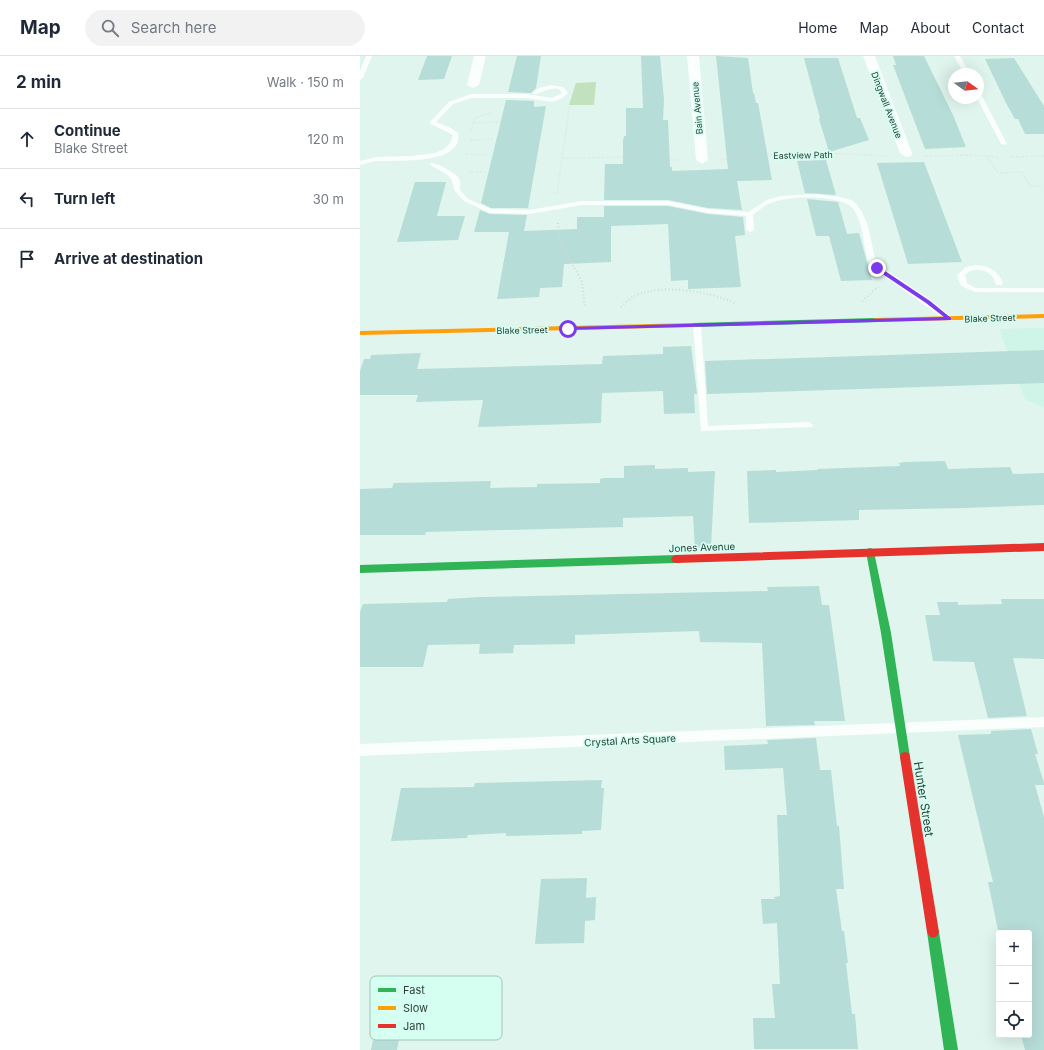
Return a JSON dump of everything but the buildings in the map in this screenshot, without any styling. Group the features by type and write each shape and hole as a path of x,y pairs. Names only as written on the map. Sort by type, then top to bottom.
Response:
{"street":[{"path":"472,85 480,56"},
{"name":"Bain Avenue","path":"693,56 702,160"},
{"name":"Dingwall Avenue","path":"869,56 906,153"},
{"name":"Blake Street","path":"360,333 1044,316"},
{"name":"Jones Avenue","path":"360,569 1044,547"},
{"name":"Hunter Street","path":"870,552 879,590 951,1050"}],"lane":[{"path":"360,78 369,56"},
{"path":"957,56 964,68"},
{"path":"360,163 377,159 435,156 449,149 456,140 456,134 449,129 432,123 444,108 459,99 471,96 505,95 552,100 560,98 565,93 561,88 553,86 544,87 535,93"},
{"path":"983,104 1004,144"},
{"path":"432,164 454,177 457,182 457,190 466,200 490,211 529,212 582,203 668,203 708,210 749,214 773,200 782,198 836,197 851,202 860,214 873,264 950,319"},
{"path":"749,214 750,230"},
{"path":"999,283 995,274 980,267 970,268 963,271 961,275 964,284 975,290 1044,290"},
{"path":"697,325 704,429 809,425"},
{"name":"Crystal Arts Square","path":"360,750 475,747 1044,722"}],"path":[{"path":"470,132 475,118 494,112"},
{"path":"474,123 501,122"},
{"path":"467,140 493,139"},
{"path":"462,154 487,155"},
{"name":"Eastview Path","path":"562,158 634,157 648,160 726,160 749,156 848,154 890,156"},
{"path":"920,156 974,155 988,158 1002,157"},
{"path":"1009,157 1044,156"},
{"path":"988,158 998,173 1022,172 1030,186 1044,186"},
{"path":"860,304 891,278"},
{"path":"617,309 638,294 656,289 707,294 729,299 740,307"}],"shaded area":[{"path":"596,82 594,105 569,105 576,83"},
{"path":"1044,328 1044,408 1025,399 999,329"}],"traffic: fast":[{"path":"693,325 875,320"},
{"path":"870,552 886,633 905,757"},
{"path":"360,569 676,559"},
{"path":"933,932 951,1050"}],"traffic: slow":[{"path":"875,320 1044,316"},
{"path":"360,333 693,325"}],"traffic: jam":[{"path":"676,559 1044,547"},
{"path":"905,757 933,932"}],"route":[{"path":"568,329 950,319 928,302 877,268"}]}
